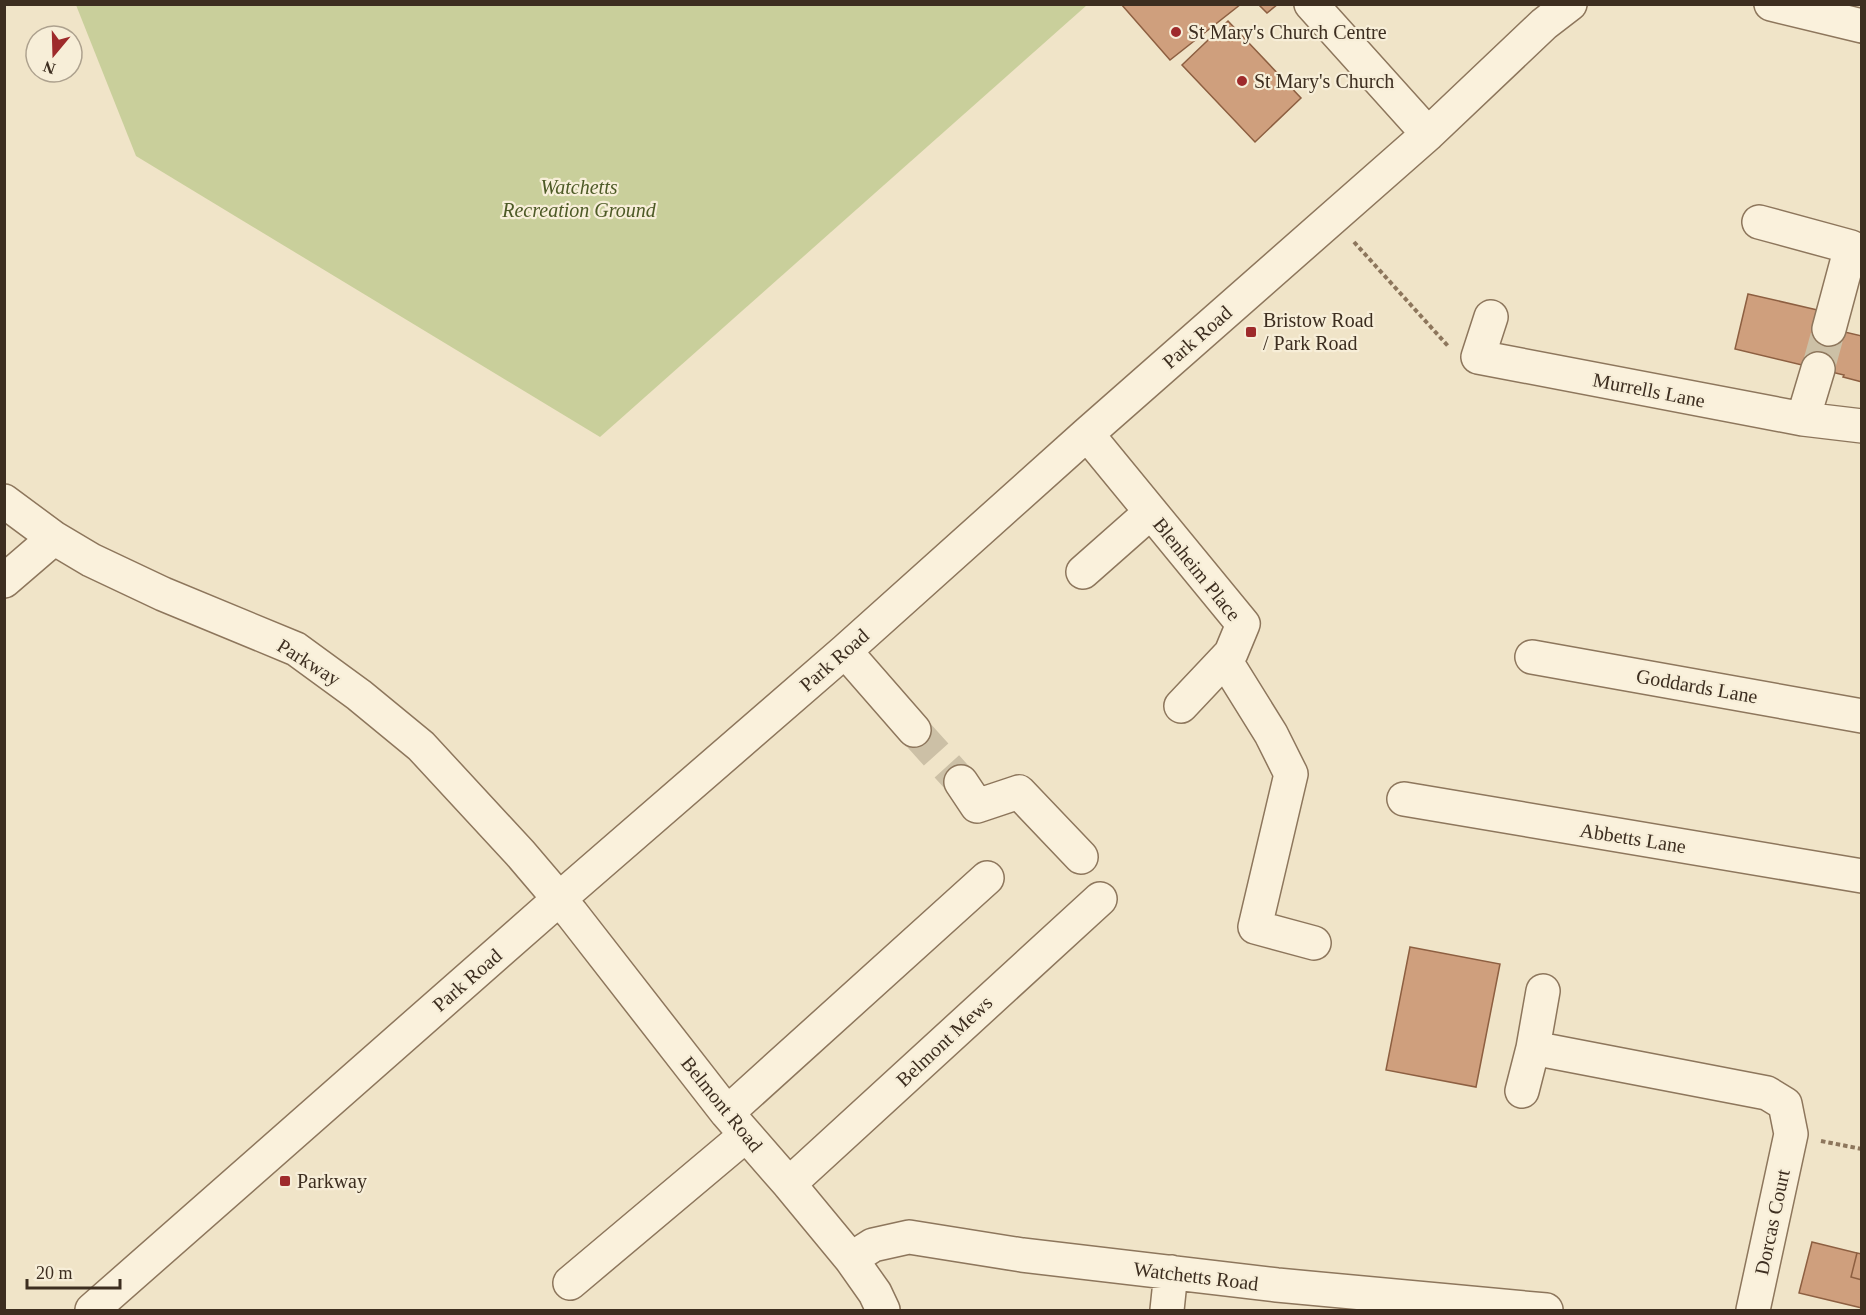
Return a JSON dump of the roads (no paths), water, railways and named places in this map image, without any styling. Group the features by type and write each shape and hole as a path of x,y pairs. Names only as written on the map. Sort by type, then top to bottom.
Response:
{"street":[{"path":"1311,4 1419,124"},
{"name":"Park Road","path":"92,1311 559,899 845,651 1087,434 1419,124 1570,4"},
{"path":"1771,4 1862,26"},
{"path":"1759,222 1851,247 1829,329"},
{"name":"Murrells Lane","path":"1491,317 1478,357 1803,419 1862,426"},
{"path":"1803,419 1818,369"},
{"name":"Blenheim Place","path":"1087,434 1244,624 1231,653 1181,706"},
{"name":"Parkway","path":"4,501 54,538 91,560 163,594 296,649 359,694 420,747 520,853 559,899"},
{"path":"1083,572 1151,512"},
{"path":"4,581 54,538"},
{"path":"845,651 914,730"},
{"name":"Goddards Lane","path":"1532,657 1862,716"},
{"path":"1225,660 1271,734 1291,774 1255,927 1314,943"},
{"path":"961,782 977,806 1019,792 1081,857"},
{"name":"Abbetts Lane","path":"1404,800 1862,876"},
{"path":"570,1283 737,1124 987,878"},
{"path":"1779,884 1862,897"},
{"name":"Belmont Road","path":"559,899 737,1124 851,1259 883,1311"},
{"name":"Belmont Mews","path":"789,1184 1100,899"},
{"path":"1522,1091 1533,1048 1543,991"},
{"name":"Dorcas Court","path":"1533,1048 1767,1093 1785,1104 1791,1134 1753,1311"},
{"name":"Watchetts Road","path":"851,1259 873,1245 909,1238 1022,1255 1277,1286 1546,1311"},
{"path":"1167,1311 1171,1272"}],"tunnel":[{"path":"1818,369 1829,329"},
{"path":"914,730 961,782"}],"place":[{"name":"St Mary's Church Centre","path":"1176,32"},
{"name":"St Mary's Church","path":"1242,81"},
{"name":"Bristow Road / Park Road","path":"1251,332"},
{"name":"Parkway","path":"285,1181"}],"park label":[{"name":"Watchetts Recreation Ground","path":"579,198"}]}
